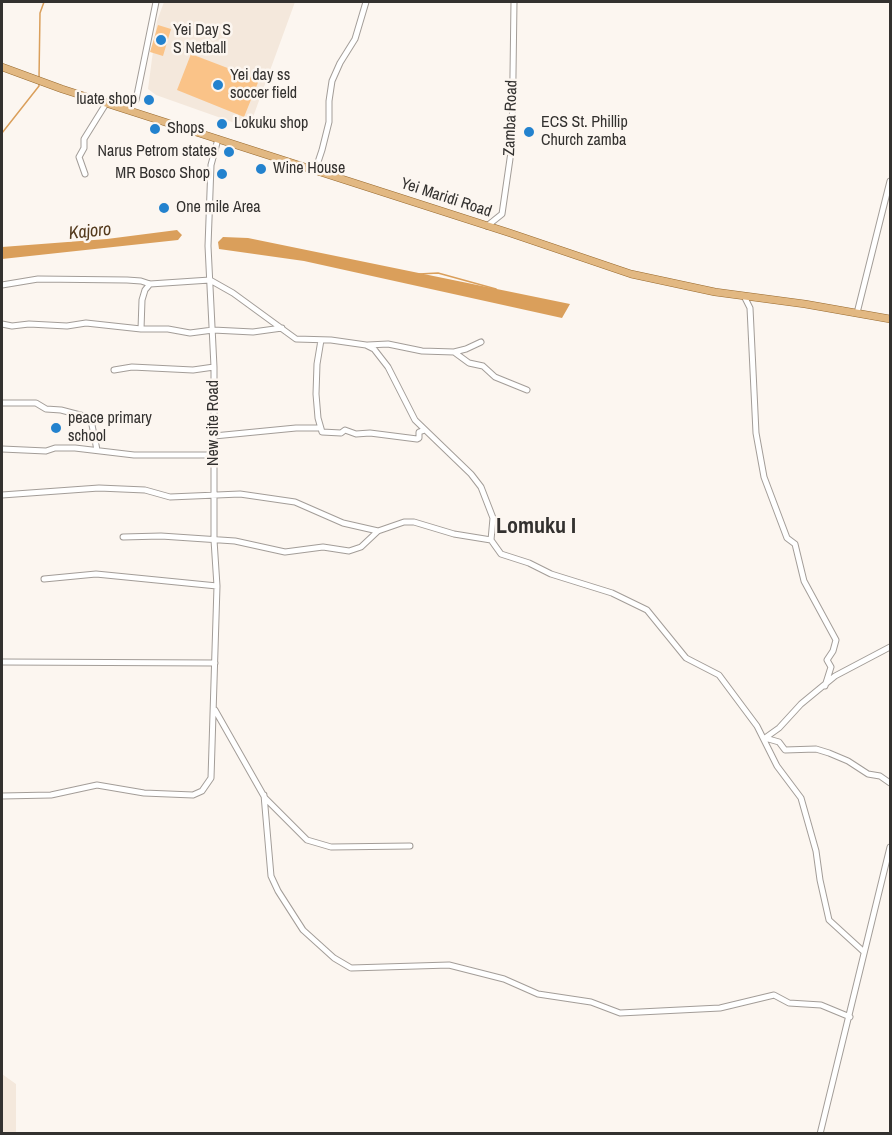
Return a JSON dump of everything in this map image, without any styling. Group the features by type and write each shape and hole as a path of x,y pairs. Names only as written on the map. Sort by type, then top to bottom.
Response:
{"main road":[{"name":"Yei Maridi Road","path":"2,67 631,274 705,290 891,319"}],"street":[{"path":"127,108 136,100 156,2"},
{"path":"315,171 329,122 332,81 340,63 356,39 366,2"},
{"name":"Zamba Road","path":"487,226 502,214 511,155 514,2"},
{"path":"85,174 79,157 84,148 84,138 107,102"},
{"name":"New site Road","path":"2,796 51,795 97,785 171,795 193,795 202,791 211,778 217,586 214,540 214,367 208,246 211,165 218,139"},
{"path":"857,313 891,180"},
{"path":"2,285 38,279 127,280 150,284 210,280 233,292 296,339 321,339 366,345 388,344 422,351 454,352 466,350 481,342"},
{"path":"141,329 142,300 150,284"},
{"path":"744,296 750,308 756,433 764,477 787,538 795,544 804,581 836,640 827,660 831,668 825,686"},
{"path":"2,324 67,327 86,323 141,329 168,329 190,333 213,330 253,332 282,328"},
{"path":"321,339 318,350 316,394 320,428 324,432 341,433 344,430 356,434 370,433 417,440 419,432 425,430"},
{"path":"366,345 381,355 415,420 471,474 481,487 493,518 491,540 497,551 506,557 529,562 551,574 612,592 647,610 686,658 719,675 765,738 777,766 801,798 816,851 821,890 829,920 864,952"},
{"path":"454,352 469,363 483,366 495,377 527,390"},
{"path":"114,370 132,367 182,370 214,367"},
{"path":"2,403 36,403 46,409 84,416 91,420 97,450"},
{"path":"214,436 296,428 320,428"},
{"path":"2,449 46,451 56,448 75,448 134,455 214,455"},
{"path":"2,495 99,488 145,490 170,497 240,494 295,502 343,523 378,531"},
{"path":"123,537 161,536 246,542 285,552 323,547 349,551 362,547 378,531 395,524 414,522 454,534 491,540"},
{"path":"44,579 96,574 217,586"},
{"path":"765,738 835,676 891,647"},
{"path":"2,662 215,663"},
{"path":"214,708 264,795 308,840 331,847 410,846"},
{"path":"765,738 779,742 785,750 816,749 829,753 848,761 868,774 880,776 891,783"},
{"path":"264,795 271,876 278,891 303,930 334,958 351,968 449,965 504,979 538,994 591,1002 620,1013 720,1008 774,995 789,1003 821,1005 850,1017"},
{"path":"820,1134 891,847"}],"shaded area":[{"path":"164,2 295,2 249,128 156,95 148,89 157,21"},
{"name":"Yei Day S S Netball","path":"158,25 171,29 163,56 150,52"},
{"name":"Yei day ss soccer field","path":"191,54 259,80 244,117 177,90"},
{"path":"177,230 182,235 178,240 2,259 2,247 107,239"},
{"path":"223,237 248,238 570,304 562,318 304,261 219,249 218,242"},
{"path":"2,1074 16,1084 16,1133 2,1133"}],"waterway":[{"path":"39,78 40,13 44,2"},
{"path":"2,133 39,83"},
{"path":"419,274 438,273 496,289"}],"place":[{"name":"Yei Day S S Netball","path":"161,40"},
{"name":"Yei day ss soccer field","path":"218,85"},
{"name":"luate shop","path":"149,100"},
{"name":"Lokuku shop","path":"222,124"},
{"name":"Shops","path":"155,129"},
{"name":"ECS St. Phillip Church zamba","path":"529,132"},
{"name":"Narus Petrom states","path":"229,152"},
{"name":"Wine House","path":"261,169"},
{"name":"MR Bosco Shop","path":"222,174"},
{"name":"One mile Area","path":"164,208"},
{"name":"peace primary school","path":"56,428"}],"district":[{"name":"Lomuku I","path":"536,527"}],"water label":[{"name":"Kajoro","path":"90,232"}]}
